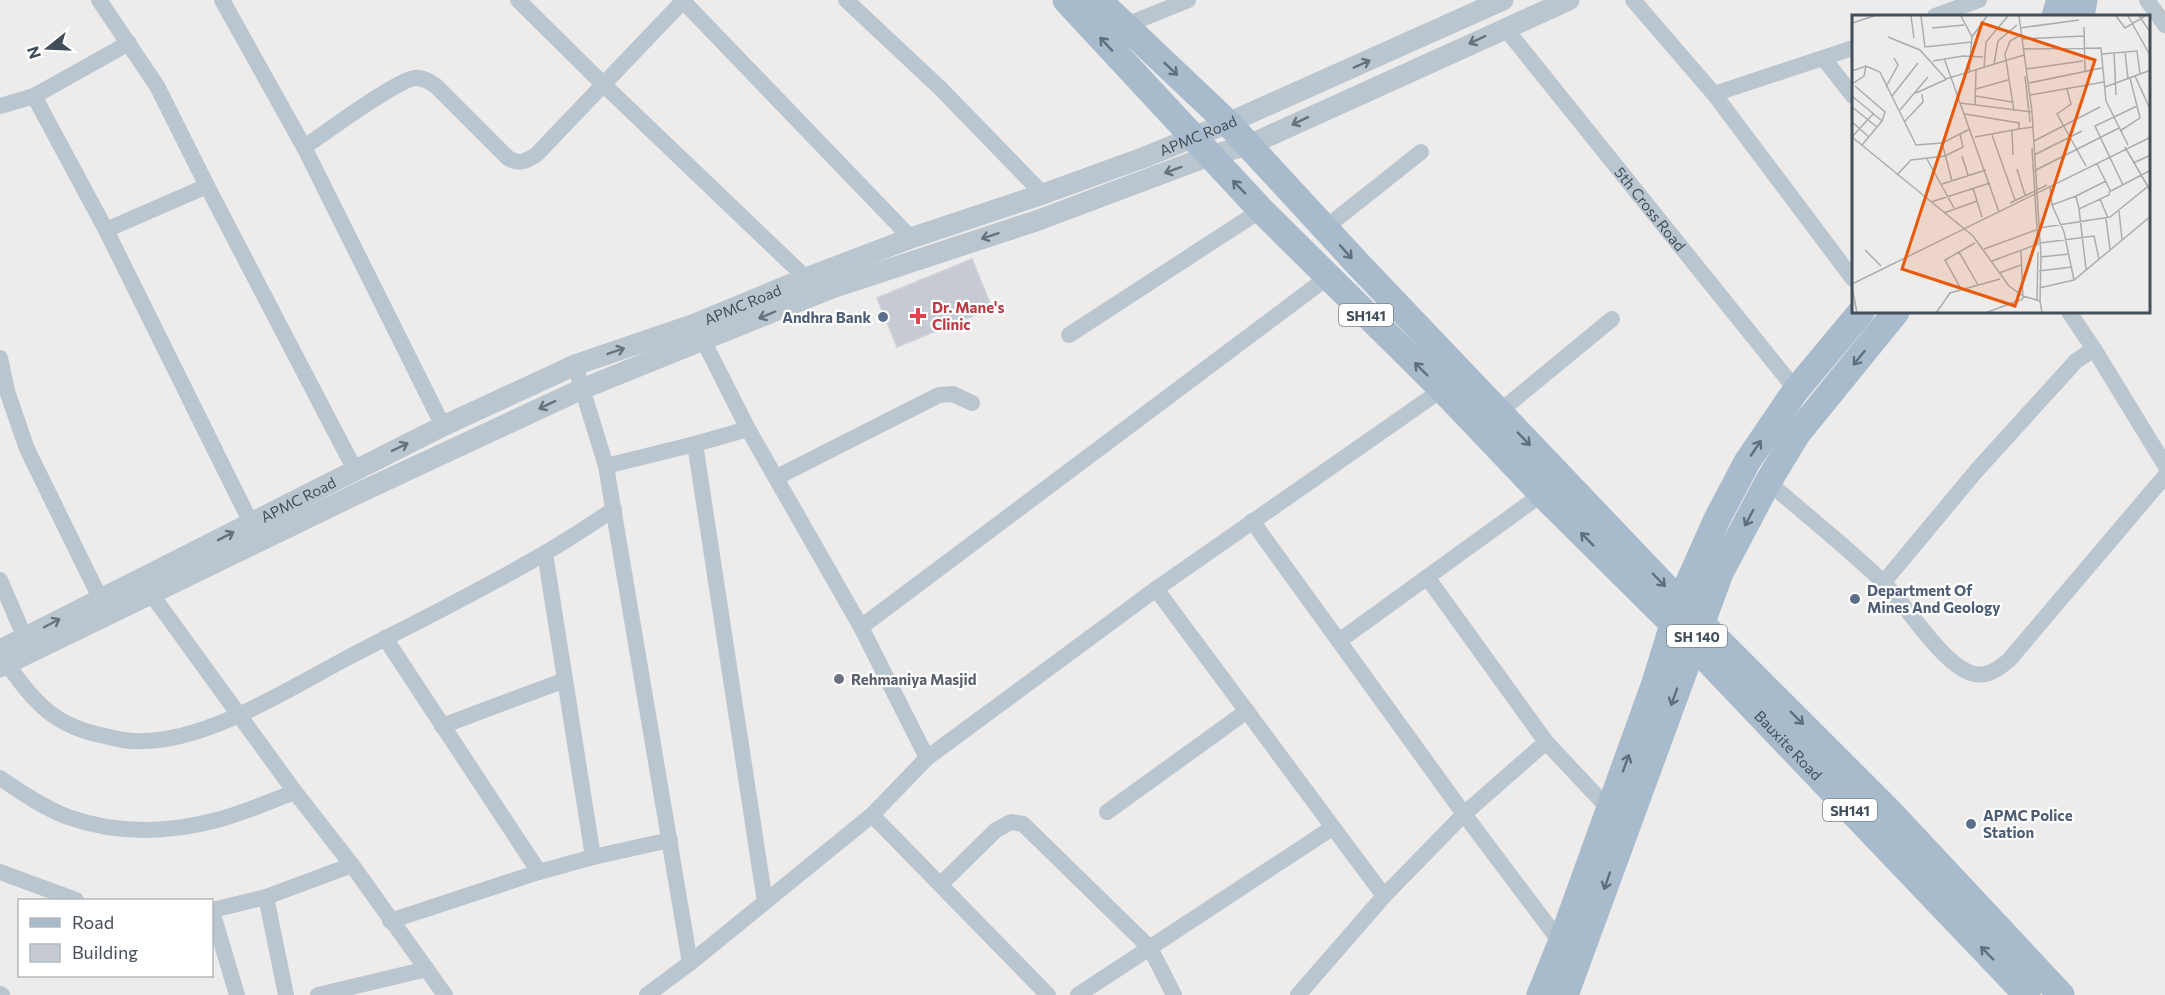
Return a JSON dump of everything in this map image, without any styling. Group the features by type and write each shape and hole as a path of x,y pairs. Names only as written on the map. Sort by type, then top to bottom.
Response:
{"main road":[{"name":"SH141","path":"1066,0 1261,210 1328,277 1453,382 1542,494 1677,613"},
{"path":"1098,0 1249,145 1325,228 1453,382 1499,412 1677,613"},
{"path":"2055,15 2060,0"},
{"path":"2080,15 2084,0"},
{"name":"SH 140","path":"1540,995 1655,683 1677,613 1717,519 1747,462 1796,390 1859,314"},
{"name":"SH 140","path":"1565,995 1720,573 1768,482 1797,434 1894,314"},
{"name":"Bauxite Road","path":"1677,613 2027,983 2061,995"}],"street":[{"path":"99,0 157,86 355,470"},
{"path":"222,0 304,147 443,426"},
{"path":"518,0 806,278"},
{"path":"304,147 384,93 415,78 425,79 436,86 508,158 514,162 522,162 537,154 683,0 911,238"},
{"path":"846,0 939,88 1042,194"},
{"path":"1124,26 1188,0"},
{"name":"APMC Road","path":"2,660 146,587 365,490 582,389 806,278 911,238 1144,157 1201,146 1249,145 1569,0"},
{"path":"1633,0 1714,94 1852,278"},
{"path":"1938,15 1979,0"},
{"path":"2147,0 2165,25"},
{"name":"APMC Road","path":"2,660 25,638 100,600 146,587 251,523 443,426 575,365 699,332 1036,221 1201,146 1228,123 1490,2"},
{"name":"5th Cross Road","path":"1505,28 1796,390"},
{"path":"0,106 34,96 129,43"},
{"path":"1714,94 1852,48"},
{"path":"1824,59 1852,95"},
{"path":"34,96 106,230 251,523"},
{"path":"1325,228 1421,152"},
{"path":"106,230 207,186"},
{"path":"1069,335 1261,210"},
{"path":"861,627 1328,277"},
{"path":"2070,314 2165,465"},
{"path":"1499,412 1612,320"},
{"path":"699,332 748,429 861,627 927,758"},
{"path":"1883,583 1977,470 2068,369 2094,349"},
{"path":"0,358 27,449 100,600"},
{"path":"575,365 606,465 615,509 690,963"},
{"path":"647,995 690,963 872,814 927,758 1156,589 1453,382"},
{"path":"777,477 939,395 953,394 972,403"},
{"path":"606,465 748,429"},
{"path":"695,444 765,902"},
{"path":"1768,482 1883,583 1947,656 1965,670 1981,676 1996,671 2009,660 2165,476"},
{"path":"1339,641 1542,494"},
{"path":"2,660 30,695 52,716 71,727 88,733 139,742 186,735 238,715 385,638 545,553 615,509"},
{"path":"1252,521 1464,814 1561,943"},
{"path":"545,553 593,857"},
{"path":"1427,577 1546,742 1609,809"},
{"path":"0,580 25,638"},
{"path":"146,587 295,792 352,865 445,995"},
{"path":"1156,589 1384,896"},
{"path":"385,638 539,873"},
{"path":"442,726 565,680"},
{"path":"1107,812 1247,711"},
{"path":"1298,995 1384,896 1464,814 1546,742"},
{"path":"0,778 24,794 66,816 97,825 151,831 219,820 295,792"},
{"path":"872,814 1048,995"},
{"path":"941,884 996,830 1011,822 1023,824 1150,948 1174,995"},
{"path":"1078,995 1332,828"},
{"path":"390,921 593,857 670,840"},
{"path":"213,910 266,897 352,865"},
{"path":"0,872 72,899"},
{"path":"266,897 286,995"},
{"path":"213,913 237,995"},
{"path":"318,995 427,969"}],"building":[{"path":"972,259 992,308 897,347 877,298"}],"place":[{"name":"Dr. Mane's Clinic","path":"918,316"},
{"name":"Andhra Bank","path":"883,317"},
{"name":"Department Of Mines And Geology","path":"1855,599"},
{"name":"Rehmaniya Masjid","path":"839,679"},
{"name":"APMC Police Station","path":"1971,824"}]}
